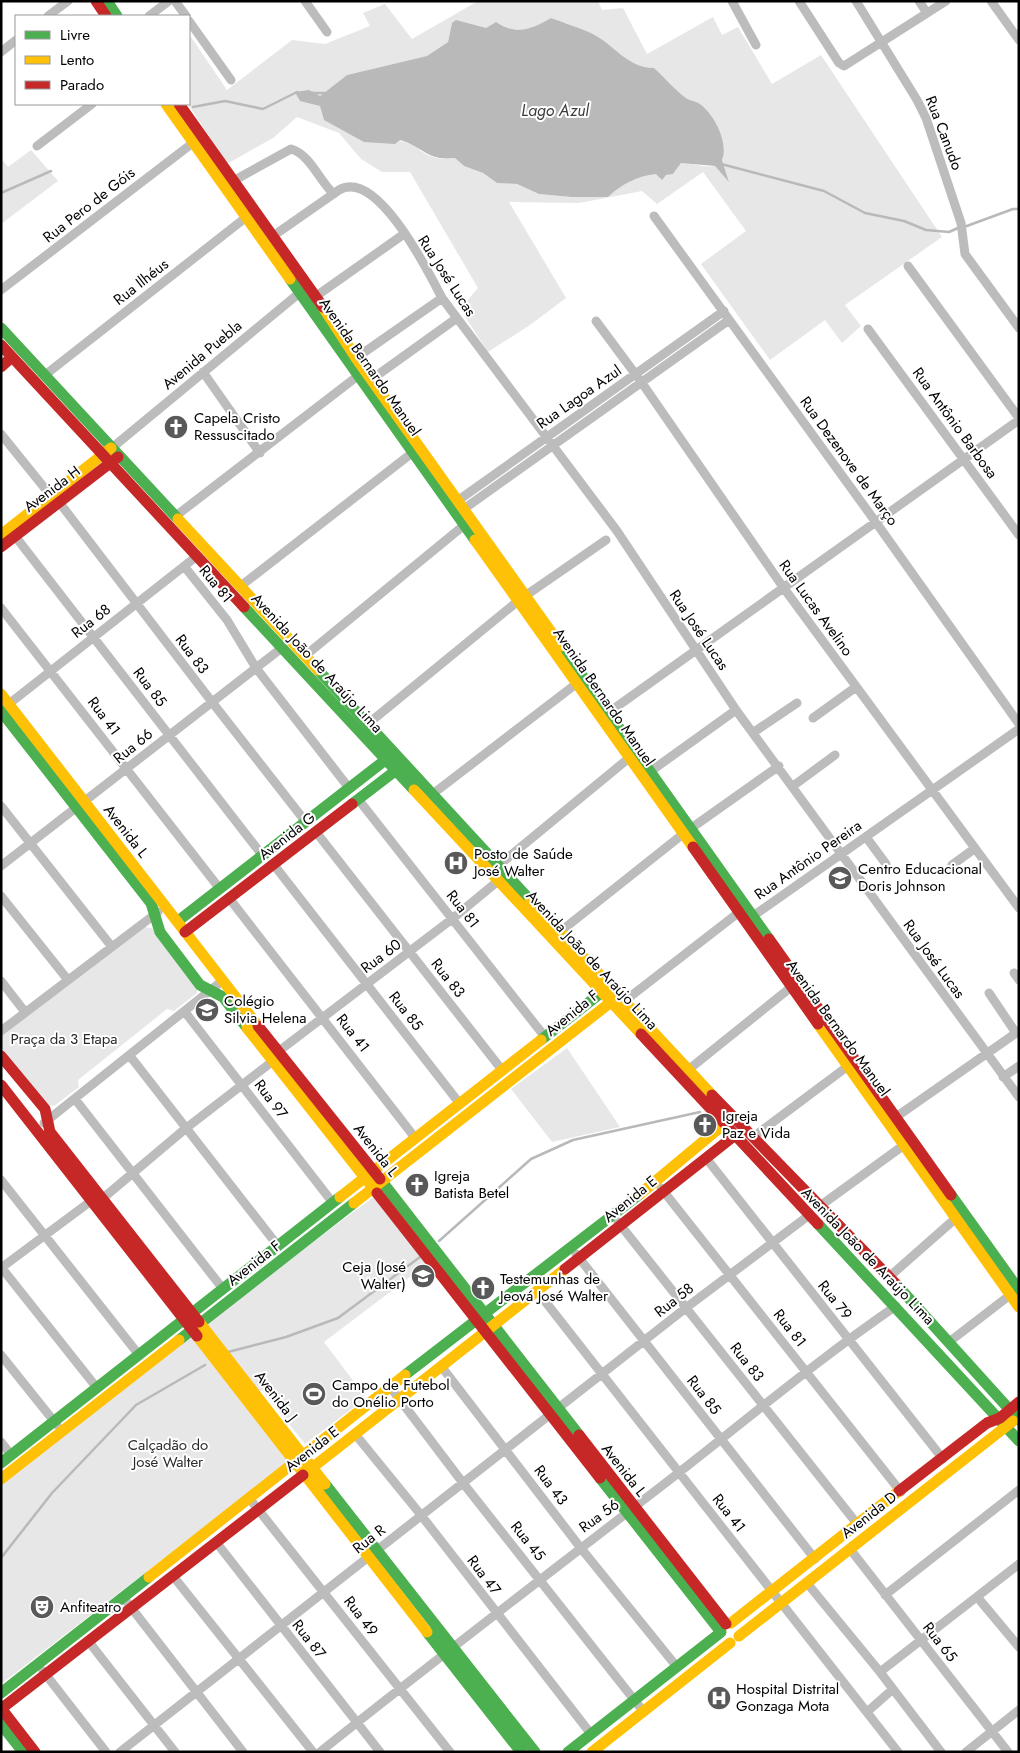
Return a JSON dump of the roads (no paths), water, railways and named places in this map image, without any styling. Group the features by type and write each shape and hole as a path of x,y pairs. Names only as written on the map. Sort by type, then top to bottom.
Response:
{"street":[{"path":"49,15 68,1"},
{"path":"96,1 105,15"},
{"path":"107,1 116,15"},
{"path":"149,15 168,1"},
{"path":"175,1 185,15"},
{"path":"305,1 327,32"},
{"path":"732,1 756,45"},
{"path":"798,1 842,66 847,65 946,1"},
{"name":"Rua Canudo","path":"856,1 917,100 931,131 960,223 962,247 967,258 1019,328"},
{"path":"919,1 927,13"},
{"path":"991,1 1019,40"},
{"path":"190,22 231,80"},
{"path":"1,52 15,41"},
{"path":"37,146 91,105"},
{"name":"Avenida Bernardo Manuel","path":"167,105 251,213 273,236 309,285 356,358 372,379 412,453 457,508"},
{"name":"Avenida Bernardo Manuel","path":"180,105 233,181 306,304 399,426 522,598 605,715 629,758 753,916 848,1066 866,1083 896,1118 1016,1291 1019,1307"},
{"name":"Rua Pero de Góis","path":"1,290 194,142"},
{"path":"233,181 291,149 306,159 325,186 334,194 273,236"},
{"name":"Rua José Lucas","path":"334,194 345,187 353,186 369,193 377,199 404,234 427,268 442,298 548,436 617,531 736,710 779,766 1019,1097"},
{"name":"Rua Ilhéus","path":"45,375 251,213"},
{"name":"Rua Dezenove de Março","path":"654,216 876,521 1019,724"},
{"path":"306,304 404,234"},
{"path":"605,715 1019,419 908,266"},
{"name":"Avenida Puebla","path":"117,451 203,372 309,285"},
{"path":"356,358 442,298"},
{"name":"Rua Lagoa Azul","path":"457,508 548,436 724,311"},
{"path":"372,379 457,318"},
{"name":"Rua Lagoa Azul","path":"457,508 554,445 730,320"},
{"name":"Rua Lucas Avelino","path":"596,321 636,374 783,587 1019,908"},
{"name":"Avenida João de Araújo Lima","path":"1,328 370,723 499,865 522,907 808,1216 896,1306 1019,1441"},
{"name":"Rua Antônio Barbosa","path":"868,329 1019,535"},
{"path":"1,367 5,351"},
{"name":"Avenida João de Araújo Lima","path":"5,351 283,647 498,881 532,899 688,1070 889,1277 1016,1412"},
{"path":"203,372 260,452"},
{"path":"177,515 359,375"},
{"name":"Rua 83","path":"1,434 137,603 306,821"},
{"name":"Avenida H","path":"1,547 6,531 55,499 117,451"},
{"path":"242,585 412,453"},
{"path":"306,655 468,523"},
{"name":"Rua 85","path":"6,531 94,636 262,855"},
{"path":"370,723 522,598 606,540"},
{"name":"Rua 68","path":"3,704 51,670 197,556"},
{"name":"Rua 81","path":"184,566 227,620 256,668 349,788"},
{"name":"Rua 41","path":"1,608 220,889"},
{"name":"Rua 66","path":"1,866 283,647"},
{"name":"Avenida Bernardo Manuel","path":"558,649 576,684 605,715 651,771 738,913 795,983 866,1083 904,1144 956,1218 1016,1291"},
{"path":"434,793 576,684"},
{"path":"813,718 856,687"},
{"path":"754,732 796,703"},
{"name":"Avenida L","path":"3,704 80,805 151,903 160,932 200,985 223,997 271,1050"},
{"path":"651,771 736,710"},
{"name":"Rua Antônio Pereira","path":"738,913 753,916 1019,729"},
{"name":"Avenida G","path":"178,922 396,752"},
{"path":"793,786 835,755"},
{"path":"499,865 629,758"},
{"name":"Avenida G","path":"185,932 274,866 406,762"},
{"path":"561,932 688,831 779,766"},
{"name":"Rua 81","path":"358,799 545,1037"},
{"name":"Avenida L","path":"80,805 178,922 271,1050 725,1628"},
{"path":"1,806 112,947"},
{"name":"Rua 83","path":"316,832 502,1070"},
{"path":"866,836 886,864"},
{"path":"952,865 974,849"},
{"name":"Rua 85","path":"274,866 460,1104"},
{"name":"Rua 60","path":"1,1268 44,1235 92,1194 132,1174 242,1084 271,1050 367,984 498,881"},
{"path":"1,896 68,980"},
{"name":"Rua 41","path":"229,898 416,1138"},
{"path":"522,907 532,899"},
{"path":"1,1031 154,914 166,907"},
{"path":"613,1005 626,1001 738,913"},
{"path":"1,981 25,1012"},
{"path":"35,1130 222,981"},
{"path":"688,1070 795,983"},
{"name":"Avenida F","path":"1,1463 602,992 615,989 613,1005 1,1479"},
{"path":"896,1118 1017,1032 989,993"},
{"name":"Rua 97","path":"185,1012 333,1203"},
{"name":"Avenida J","path":"1,1056 45,1109 46,1121 50,1132 92,1194 191,1331 309,1470 450,1651 535,1752"},
{"path":"130,1056 278,1246"},
{"path":"752,1137 848,1066"},
{"path":"1003,1077 1019,1066"},
{"name":"Avenida J","path":"1,1085 35,1130 201,1323 300,1459"},
{"path":"75,1099 223,1289"},
{"name":"Avenida E","path":"2,1708 90,1642 580,1258 617,1221 660,1186 723,1125"},
{"name":"Avenida E","path":"660,1186 706,1158 734,1136"},
{"path":"820,1206 904,1144"},
{"name":"Rua 79","path":"706,1158 847,1340 943,1459"},
{"path":"1,1180 139,1355"},
{"name":"Rua 81","path":"660,1186 901,1492"},
{"name":"Rua 58","path":"554,1411 772,1241 808,1216"},
{"path":"889,1277 956,1218"},
{"name":"Rua 83","path":"617,1221 858,1525"},
{"name":"Avenida E","path":"1,1693 481,1316 570,1249 617,1221"},
{"name":"Rua 85","path":"570,1249 580,1258 815,1559"},
{"path":"1,1268 97,1388"},
{"name":"Rua 41","path":"537,1291 898,1752"},
{"path":"949,1342 1016,1291"},
{"name":"Rua 56","path":"320,1752 541,1580 580,1547 765,1406 806,1371 896,1306"},
{"path":"1,1355 63,1431"},
{"name":"Rua 43","path":"441,1366 580,1547 677,1667"},
{"name":"Rua 45","path":"391,1388 463,1483 643,1711"},
{"name":"Rua R","path":"120,1752 554,1411"},
{"name":"Avenida D","path":"592,1752 850,1549 1016,1412"},
{"name":"Avenida D","path":"568,1752 987,1423 1003,1422"},
{"name":"Rua 47","path":"355,1434 421,1514 496,1614 591,1734"},
{"path":"1,1442 11,1455"},
{"path":"885,1594 1019,1490"},
{"name":"Rua 49","path":"249,1498 450,1752"},
{"name":"Rua 87","path":"216,1542 380,1752"},
{"name":"Rua 65","path":"850,1549 1008,1752"},
{"path":"880,1672 978,1598 1019,1564"},
{"path":"174,1576 312,1752"},
{"path":"807,1583 880,1672 940,1752"},
{"path":"123,1597 242,1752"},
{"path":"978,1598 1019,1647"},
{"path":"737,1627 735,1639 723,1639 725,1628 737,1627"},
{"path":"90,1642 175,1752"},
{"name":"Avenida J","path":"450,1651 522,1752"},
{"path":"37,1664 106,1752"},
{"path":"867,1712 893,1689"},
{"path":"2,1708 35,1752"},
{"path":"966,1752 1019,1710"},
{"path":"1,1724 23,1752"}],"water":[{"name":"Lago Azul","path":"551,18 591,33 636,64 654,68 682,95 706,109 715,122 722,138 724,153 722,160 729,182 715,166 681,163 673,174 666,175 662,180 656,174 642,177 624,185 608,197 571,197 539,194 517,184 497,183 483,173 464,166 455,158 431,155 400,140 395,144 364,142 324,120 320,106 300,101 295,92 309,90 320,96 347,75 427,56 448,42 452,23 456,20 486,28 496,22 517,30 530,28"}],"waterway":[{"path":"193,107 225,101 263,109 297,92"},
{"path":"312,93 324,93"},
{"path":"721,164 824,191 865,213 904,221 926,230 949,232 958,228"},
{"path":"1,193 51,171"},
{"path":"964,227 1013,209 1019,209"},
{"path":"439,1241 531,1159 573,1140 700,1112"},
{"path":"228,1352 286,1337 338,1318 420,1257"},
{"path":"1,1558 52,1493 136,1405 205,1365"}],"place":[{"name":"Capela Cristo Ressuscitado","path":"176,427"},
{"name":"Posto de Saúde José Walter","path":"456,863"},
{"name":"Centro Educacional Doris Johnson","path":"840,878"},
{"name":"Colégio Silvia Helena","path":"207,1010"},
{"name":"Igreja Paz e Vida","path":"705,1125"},
{"name":"Igreja Batista Betel","path":"417,1185"},
{"name":"Ceja (José Walter)","path":"423,1276"},
{"name":"Testemunhas de Jeová José Walter","path":"483,1288"},
{"name":"Campo de Futebol do Onélio Porto","path":"314,1394"},
{"name":"Anfiteatro","path":"42,1607"},
{"name":"Hospital Distrital Gonzaga Mota","path":"719,1698"}],"park label":[{"name":"Praça da 3 Etapa","path":"64,1039"},
{"name":"Calçadão do José Walter","path":"168,1454"}]}
